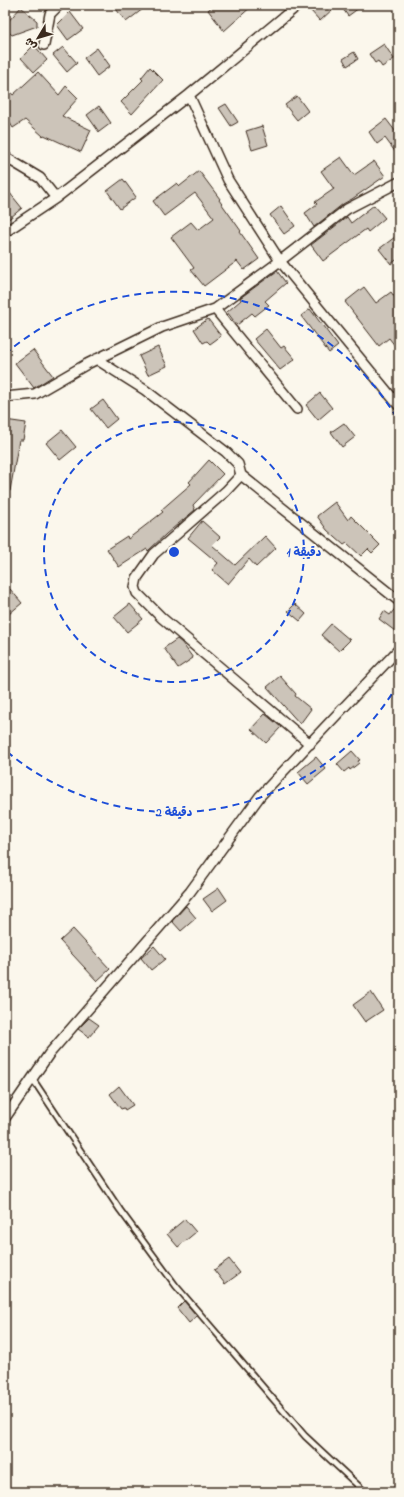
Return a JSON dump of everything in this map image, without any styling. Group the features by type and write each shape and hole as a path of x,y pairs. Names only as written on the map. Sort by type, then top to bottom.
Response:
{"street":[{"path":"44,45 50,14 59,5"},
{"path":"5,232 56,198 189,95 298,5"},
{"path":"189,95 228,180 280,261 399,406"},
{"path":"5,157 40,178 56,198"},
{"path":"5,396 35,394 96,359 162,327 215,309 347,209 399,182"},
{"path":"215,309 297,409"},
{"path":"96,359 145,390 226,452 238,464 242,475 399,601"},
{"path":"242,475 226,491 154,554 137,578 135,587 137,593 162,618 310,744"},
{"path":"5,1118 49,1054 190,892 260,796 399,649"}],"lane":[{"path":"32,1078 120,1210 176,1286 305,1436 365,1492"}],"building":[{"path":"113,5 148,5 126,22"},
{"path":"214,5 253,5 224,31 208,10"},
{"path":"315,5 337,5 320,21 310,10"},
{"path":"340,5 363,5 348,16"},
{"path":"21,7 37,21 37,26 12,35 5,29 5,25"},
{"path":"70,12 83,29 68,40 57,25"},
{"path":"384,44 394,59 382,67 378,61 375,63 369,54"},
{"path":"34,45 47,60 34,72 21,58"},
{"path":"63,47 77,63 67,72 53,55"},
{"path":"97,48 110,66 97,76 84,58"},
{"path":"354,52 358,59 347,66 343,59"},
{"path":"150,67 163,80 132,114 121,102 143,80 141,78"},
{"path":"38,72 59,95 66,86 78,98 62,116 91,130 81,152 44,135 43,136 25,120 13,128 5,115 5,85 13,95"},
{"path":"297,96 308,111 297,120 285,105"},
{"path":"226,104 238,122 231,126 219,108"},
{"path":"99,106 111,123 99,132 87,115"},
{"path":"386,119 399,136 399,157 385,138 377,144 369,132"},
{"path":"262,126 268,145 252,150 246,131"},
{"path":"341,157 354,175 374,161 385,176 343,204 314,227 305,213 317,204 315,202 334,189 321,171"},
{"path":"199,171 220,199 219,200 259,259 244,270 237,261 204,286 191,270 194,268 171,237 191,222 198,230 214,218 195,193 164,216 153,201 177,183 180,186"},
{"path":"123,179 136,197 120,209 107,191"},
{"path":"5,187 22,208 5,222"},
{"path":"374,205 385,218 368,232 366,229 323,261 311,245 347,217 351,223"},
{"path":"281,206 295,226 284,234 270,215"},
{"path":"399,234 399,258 391,264 379,249"},
{"path":"277,271 286,283 265,301 269,305 255,316 252,313 237,325 227,312 241,300 240,298"},
{"path":"364,287 376,303 391,292 399,303 399,351 389,338 379,346 345,302"},
{"path":"310,309 338,346 329,353 301,316"},
{"path":"208,319 221,336 210,344 207,341 203,343 194,329"},
{"path":"266,329 281,348 284,346 295,359 280,370 254,339"},
{"path":"158,347 167,366 148,375 139,356"},
{"path":"33,350 53,376 34,388 15,363"},
{"path":"320,393 332,408 318,420 306,405"},
{"path":"103,400 117,419 106,428 91,409"},
{"path":"5,420 26,423 23,440 19,440 10,491 5,491"},
{"path":"344,423 355,437 342,447 331,432"},
{"path":"62,430 76,447 60,460 46,443"},
{"path":"209,460 223,474 193,505 195,510 148,551 147,549 119,567 107,549 127,536 128,539 163,512 161,510 191,484 189,482"},
{"path":"335,502 348,520 351,516 380,545 372,553 368,549 361,556 347,543 344,545 327,530 317,516"},
{"path":"202,521 220,537 212,545 235,565 265,536 276,548 256,567 249,559 228,584 212,570 218,563 188,538"},
{"path":"10,589 22,603 9,614 5,610 5,593"},
{"path":"130,604 143,619 127,632 114,617"},
{"path":"295,604 306,614 300,621 288,611"},
{"path":"397,606 399,607 399,634 379,619 384,611 390,615"},
{"path":"331,624 350,640 339,651 321,635"},
{"path":"177,639 182,643 193,658 178,668 164,648"},
{"path":"280,676 296,694 295,696 311,709 300,724 267,687"},
{"path":"265,714 281,727 266,743 251,729"},
{"path":"352,751 360,760 358,761 359,763 350,770 349,768 344,772 337,764"},
{"path":"316,757 326,769 308,784 298,772"},
{"path":"219,888 227,900 212,911 203,899"},
{"path":"186,906 196,918 181,931 172,921"},
{"path":"73,929 110,969 97,981 60,941"},
{"path":"154,946 165,959 151,970 141,958"},
{"path":"371,992 383,1010 365,1022 353,1005"},
{"path":"89,1018 99,1025 89,1037 78,1029"},
{"path":"119,1086 133,1105 125,1110 124,1108 121,1109 110,1094"},
{"path":"185,1219 196,1232 178,1247 167,1234"},
{"path":"229,1259 240,1273 225,1284 214,1270"},
{"path":"184,1301 197,1316 189,1323 177,1308"}]}
